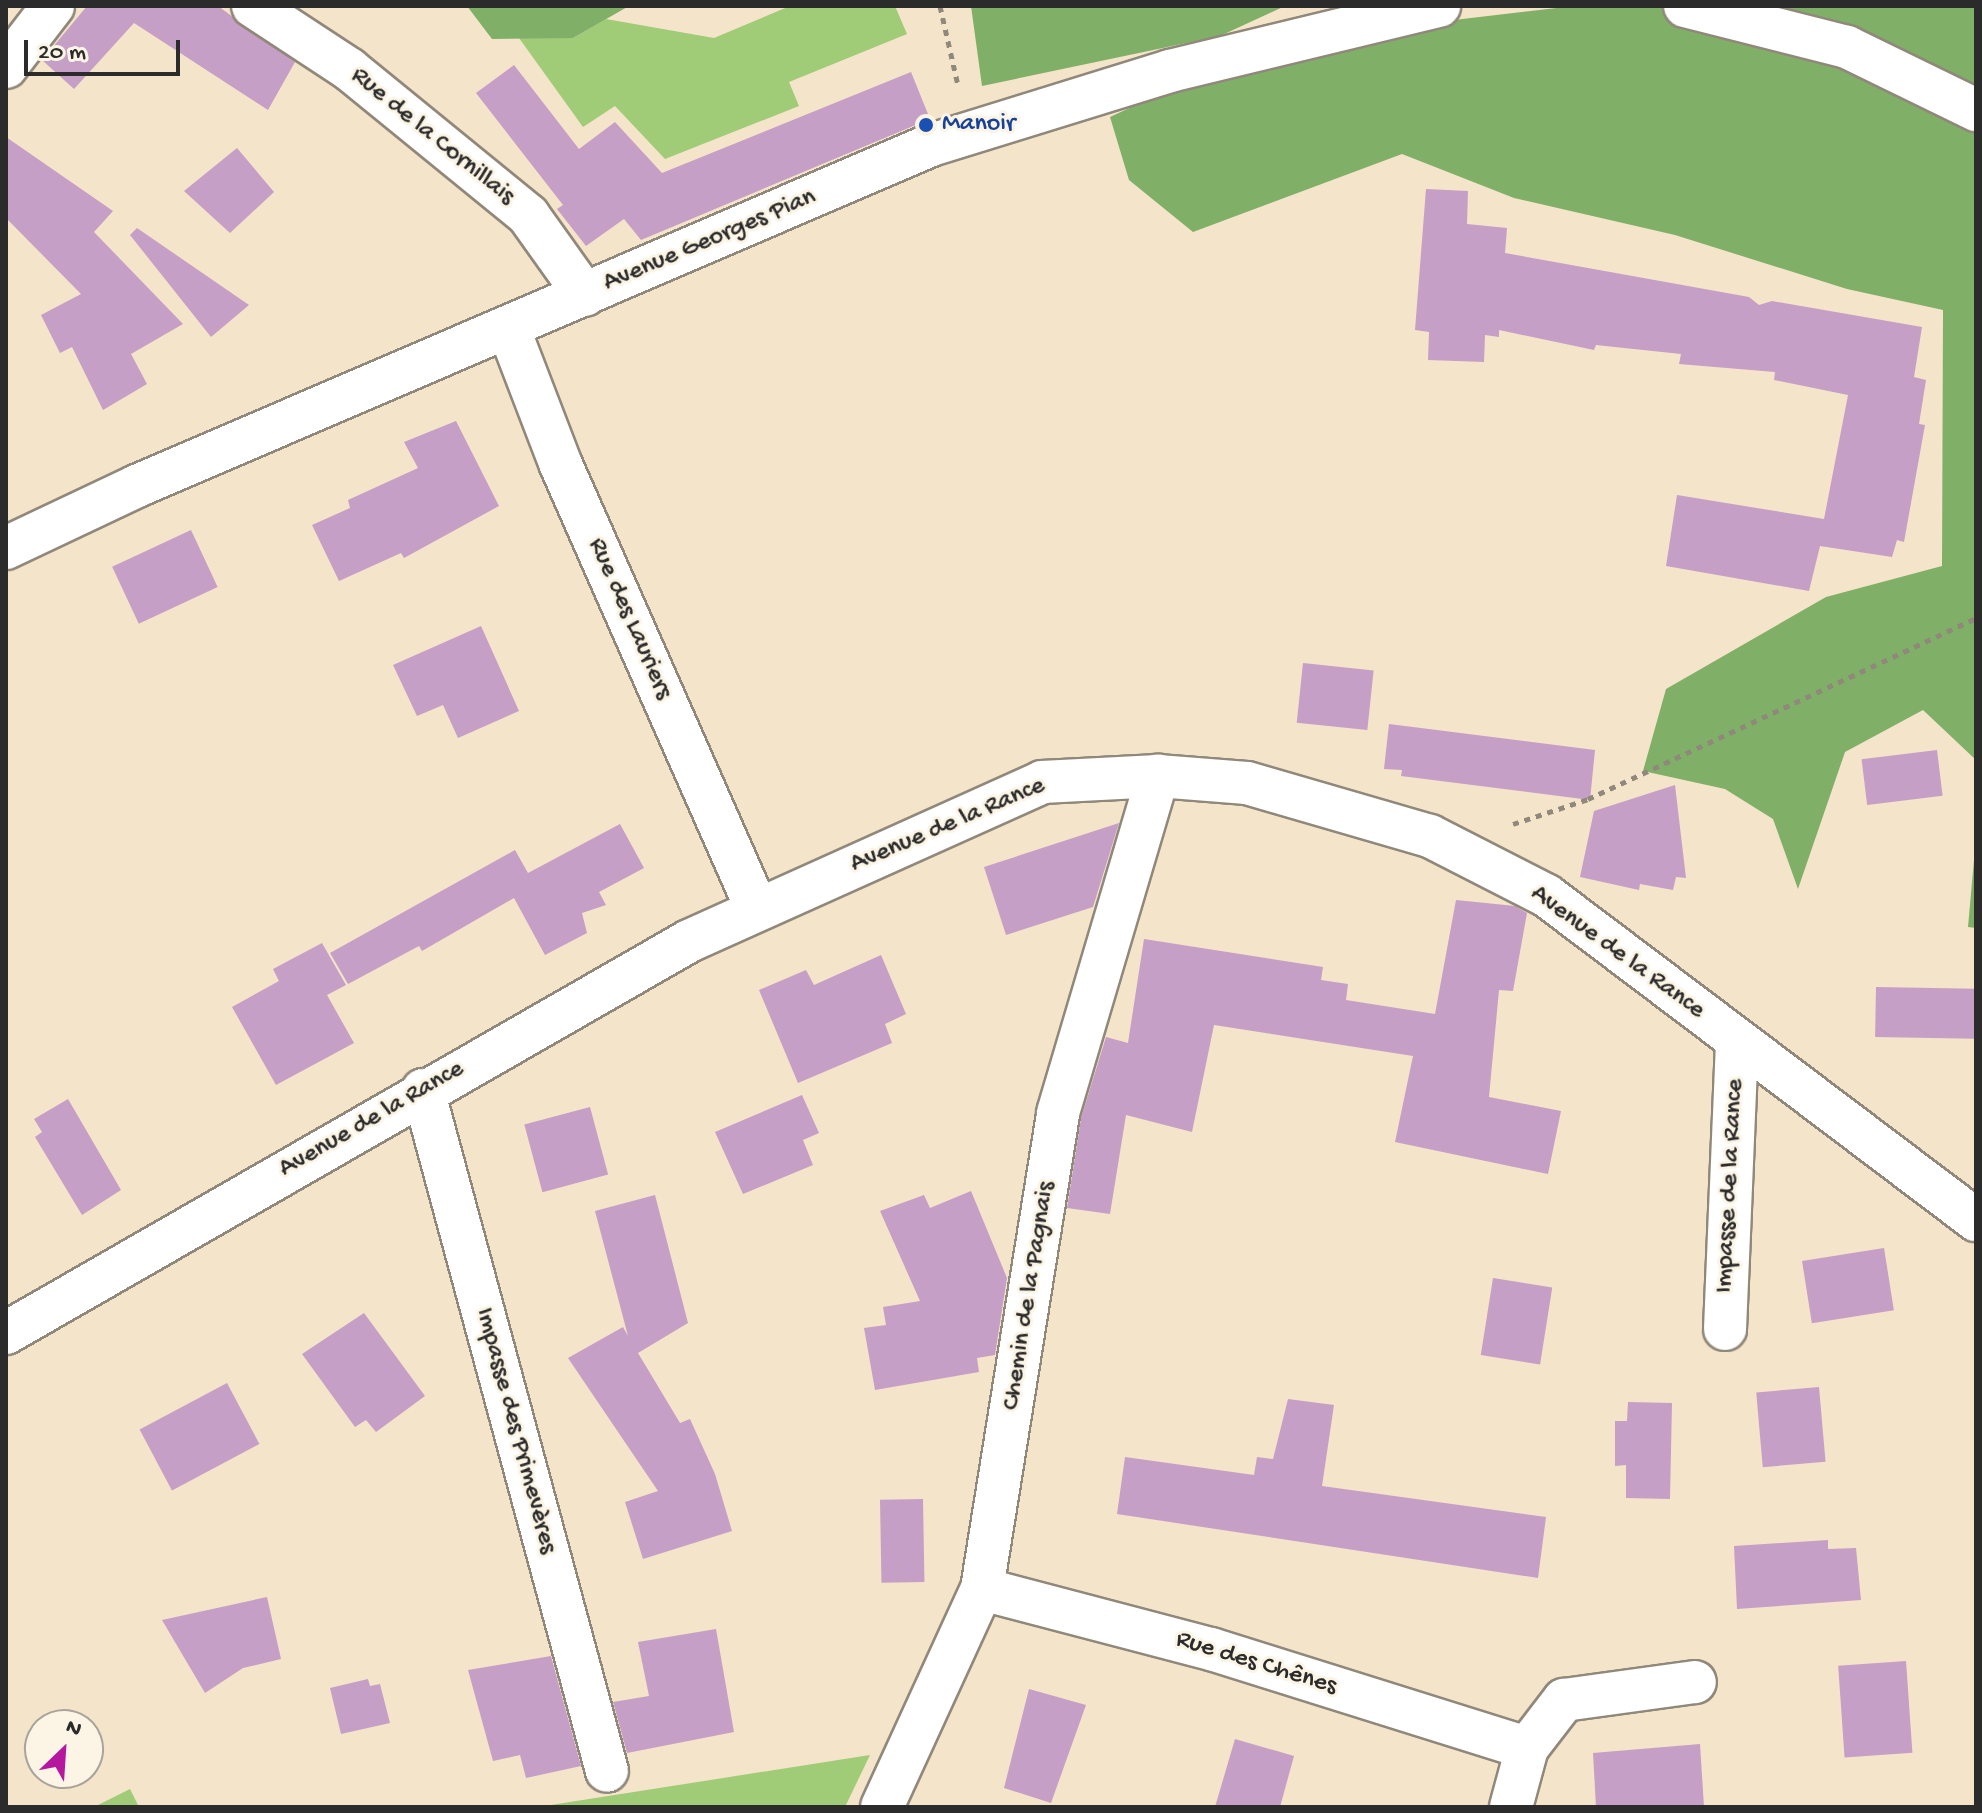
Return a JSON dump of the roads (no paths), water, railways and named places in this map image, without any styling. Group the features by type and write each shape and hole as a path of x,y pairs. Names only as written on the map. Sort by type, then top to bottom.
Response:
{"street":[{"name":"Rue de la Cornillais","path":"253,6 349,69 528,215 585,295"},
{"name":"Avenue Georges Pian","path":"6,548 508,327 969,133 1170,71 1439,6"},
{"path":"1685,6 1847,47 1976,110"},
{"name":"Rue des Lauriers","path":"508,327 561,465 756,908"},
{"name":"Avenue de la Rance","path":"6,1333 423,1090 756,908 1042,782 1158,776 1247,783 1449,846 1547,896 1737,1043 1976,1220"},
{"name":"Chemin de la Pagnais","path":"882,1807 982,1589 1058,1113 1158,776"},
{"name":"Impasse de la Rance","path":"1725,1329 1737,1043"},
{"name":"Impasse des Primevères","path":"423,1090 607,1771"},
{"name":"Rue des Chênes","path":"982,1589 1211,1649 1527,1748"},
{"path":"1511,1807 1527,1748 1564,1700 1695,1682"}],"place":[{"name":"Manoir","path":"926,125"}]}
